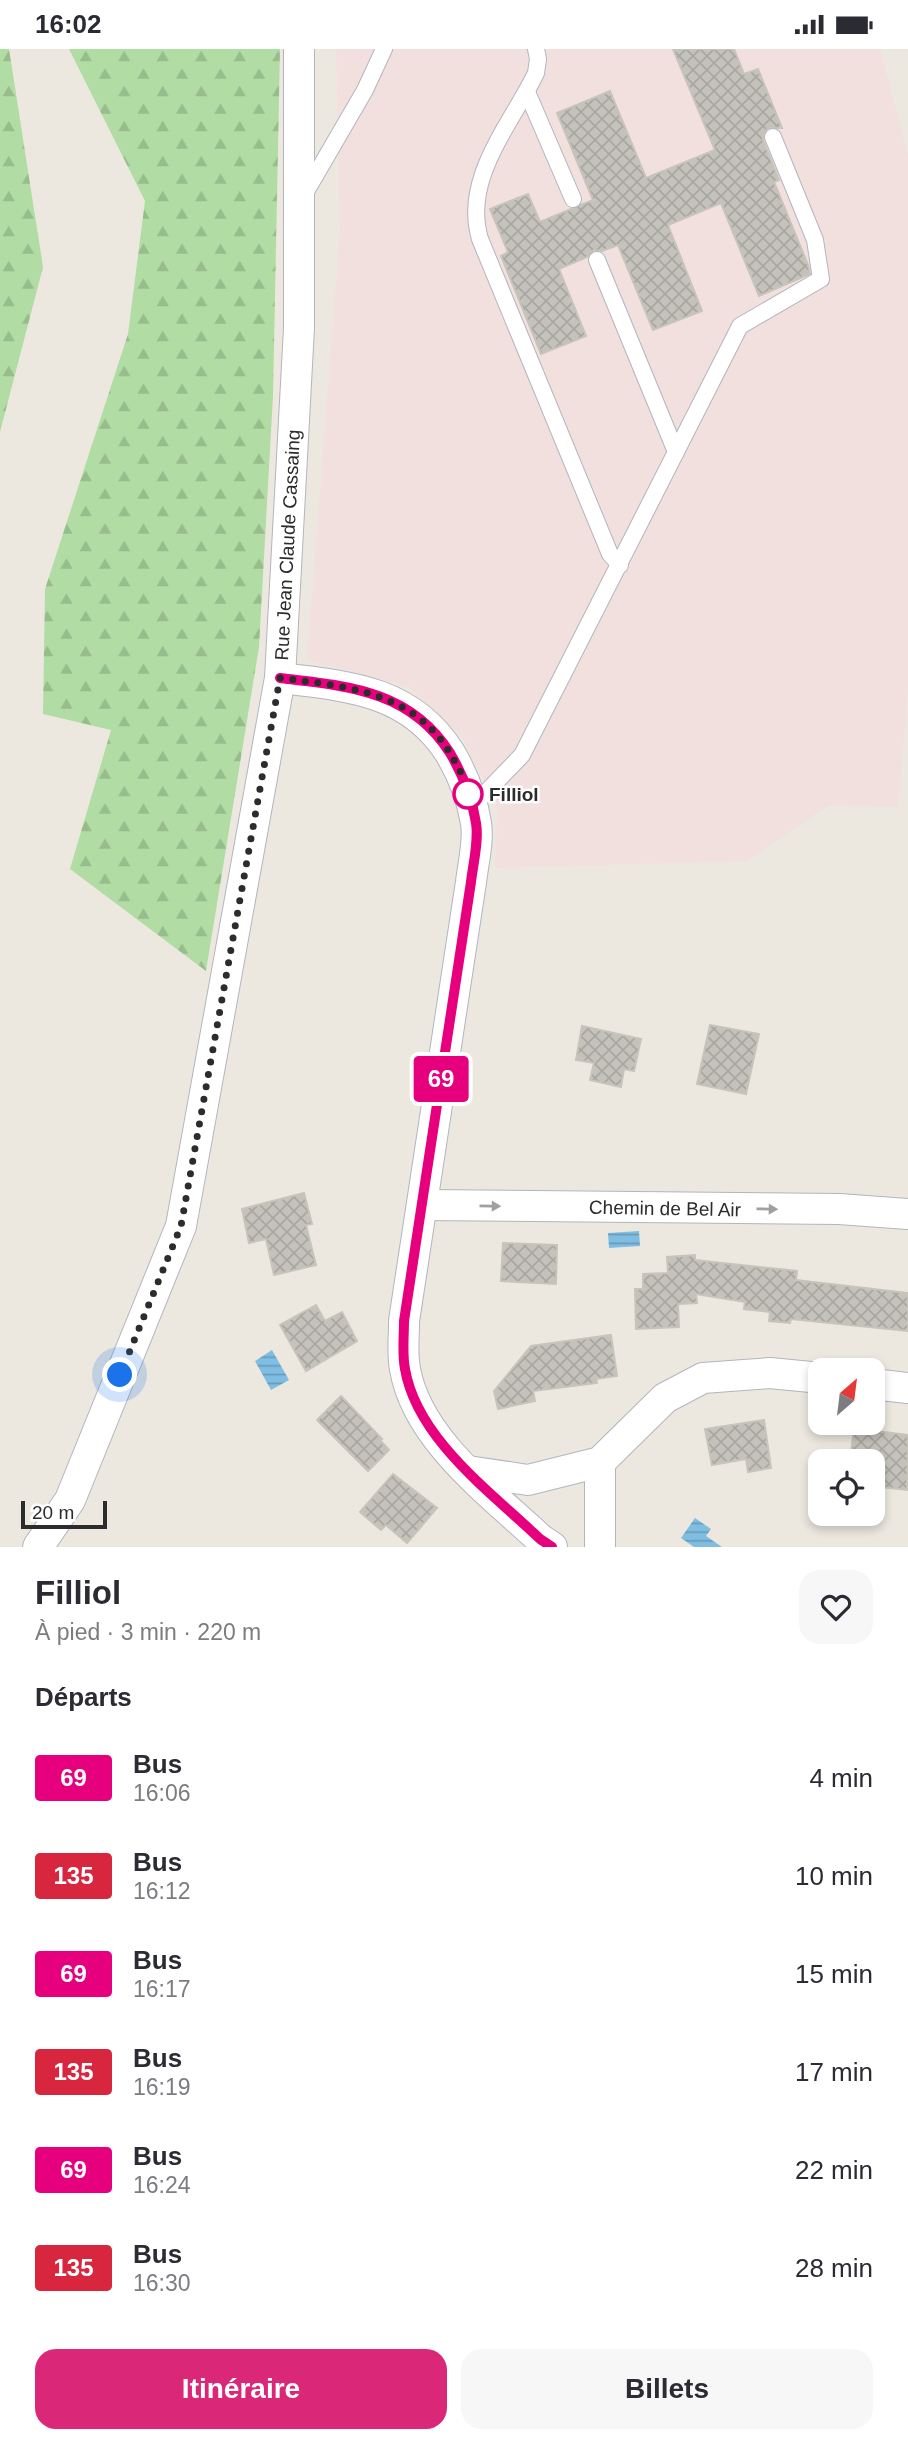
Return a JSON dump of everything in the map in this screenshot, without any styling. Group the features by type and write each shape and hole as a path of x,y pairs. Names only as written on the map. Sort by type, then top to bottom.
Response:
{"street":[{"name":"Rue Jean Claude Cassaing","path":"38,1547 70,1500 181,1226 280,678 299,328 299,49"},
{"path":"280,678 346,686 377,695 411,711 438,734 464,775 477,825 471,882 404,1321 404,1369 419,1413 442,1444 540,1539 552,1547"},
{"name":"Chemin de Bel Air","path":"422,1205 839,1209 908,1214"},
{"path":"468,1471 528,1480 600,1462 665,1398 703,1378 771,1373 808,1377"},
{"path":"886,1385 908,1388"},
{"path":"600,1462 600,1547"}],"lane":[{"path":"299,203 365,90 384,49"},
{"path":"537,49 536,73 486,165 475,205 475,221 480,239 610,554 620,565"},
{"path":"527,92 573,199"},
{"path":"472,807 522,755 740,326 821,278 815,240 773,137"},
{"path":"597,260 676,452"}],"shaded area":[{"path":"336,49 880,49 908,155 908,691 898,807 829,805 746,861 495,868 497,807 462,737 409,687 307,660 340,231"}],"green space":[{"path":"0,49 9,49 43,267 0,432"},
{"path":"69,49 280,49 273,396 259,647 206,971 70,869 111,730 43,714 45,589 128,334 145,201"}],"water":[{"path":"639,1231 640,1246 609,1248 608,1233"},
{"path":"272,1350 289,1380 271,1390 255,1361"},
{"path":"695,1518 711,1529 706,1536 722,1547 694,1547 681,1538"}],"building":[{"path":"673,49 734,49 744,74 758,69 782,128 768,128 763,140 779,180 774,182 810,274 759,296 721,203 668,225 702,311 653,330 618,245 602,251 594,250 587,257 559,269 586,336 541,354 501,256 508,252 490,209 528,194 540,222 593,200 557,113 610,91 646,178 715,150"},
{"path":"710,1025 759,1034 746,1094 697,1084"},
{"path":"582,1026 641,1039 634,1071 624,1069 621,1087 590,1080 594,1063 576,1060"},
{"path":"304,1193 312,1224 306,1225 316,1265 274,1275 266,1239 249,1243 242,1209"},
{"path":"503,1243 557,1245 556,1284 501,1281"},
{"path":"695,1255 695,1260 797,1271 796,1280 908,1293 908,1331 791,1319 790,1323 769,1321 770,1312 744,1309 745,1302 696,1294 697,1303 678,1304 679,1327 636,1329 635,1289 643,1289 643,1274 668,1273 667,1257"},
{"path":"316,1305 325,1321 342,1312 357,1341 306,1371 280,1325"},
{"path":"611,1335 617,1376 596,1379 597,1383 533,1391 535,1401 498,1409 494,1391 531,1346"},
{"path":"341,1396 389,1450 368,1471 317,1420"},
{"path":"764,1420 771,1468 748,1472 746,1459 712,1465 705,1429"},
{"path":"886,1432 908,1435 907,1490 885,1487 885,1449 851,1449 853,1435 886,1435"},
{"path":"393,1474 437,1508 407,1543 386,1525 381,1530 360,1512"}],"bus line":[{"name":"69","path":"280,678 346,686 377,695 411,711 438,734 464,775 477,825 471,882 404,1321 404,1369 419,1413 442,1444 540,1539 552,1547"}],"place":[{"name":"Filliol","path":"468,794"}],"route":[{"path":"120,1375 181,1226 280,678 346,686 377,695 411,711 438,734 464,775 468,794"}]}
